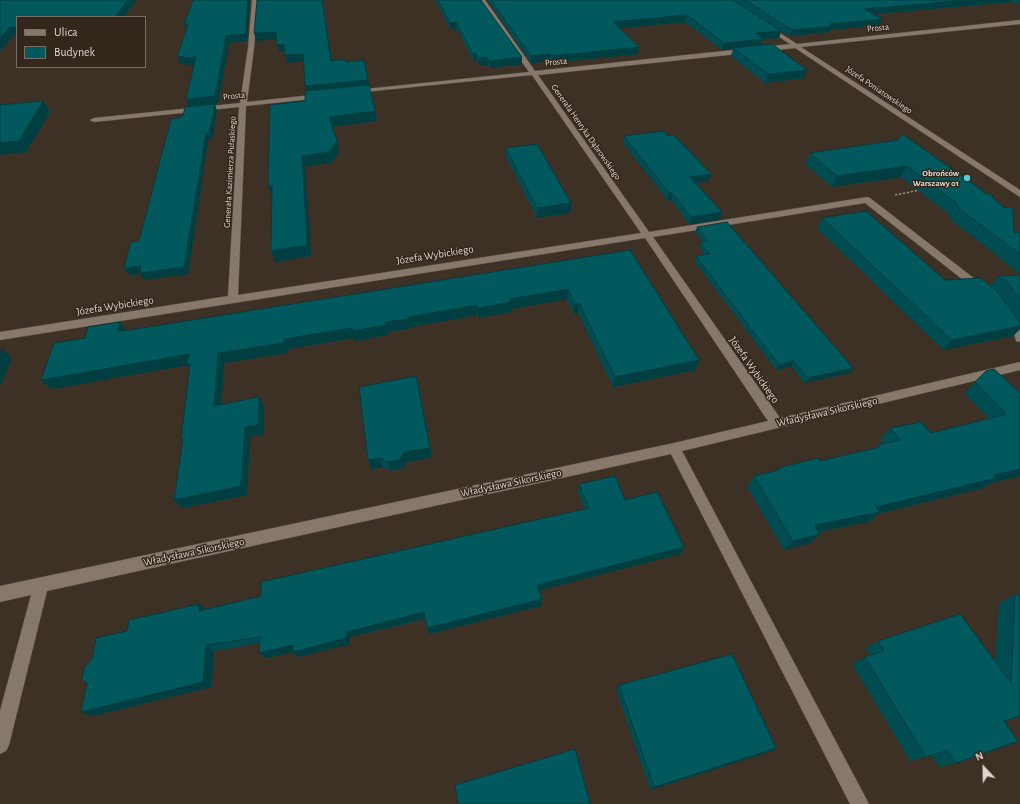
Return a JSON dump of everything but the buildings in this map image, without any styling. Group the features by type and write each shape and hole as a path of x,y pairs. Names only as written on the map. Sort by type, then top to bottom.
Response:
{"street":[{"name":"Generała Kazimierza Pułaskiego","path":"233,298 243,104 251,48 255,0"},
{"name":"Generała Henryka Dąbrowskiego","path":"482,0 647,235"},
{"name":"Józefa Poniatowskiego","path":"759,21 1020,194"},
{"name":"Prosta","path":"350,93 1020,22"},
{"name":"Prosta","path":"94,120 327,95"},
{"path":"647,235 867,200 986,292"},
{"name":"Józefa Wybickiego","path":"0,336 233,298 647,235 777,424"},
{"path":"1001,309 1019,332 1020,338"},
{"name":"Władysława Sikorskiego","path":"0,594 674,448 1020,366"},
{"path":"674,448 860,804"},
{"path":"0,745 41,586"}],"path":[{"path":"867,200 921,190"}],"place":[{"name":"Obrońców Warszawy 01","path":"967,178"}]}
